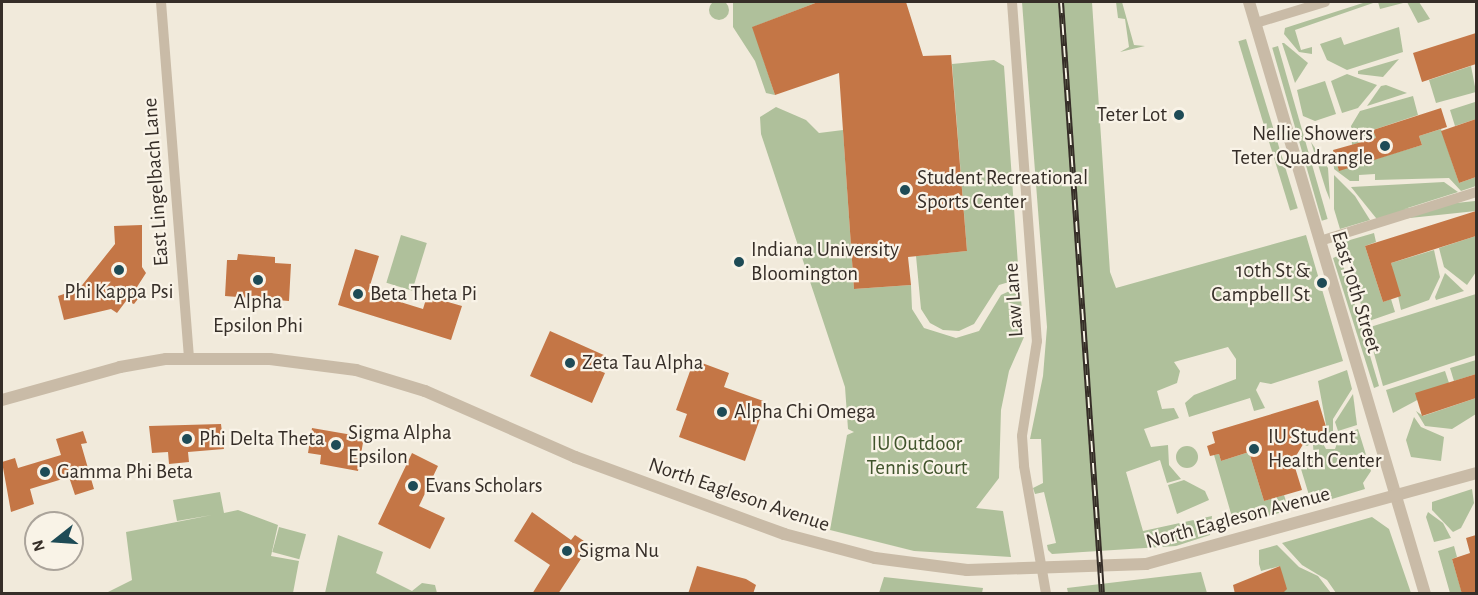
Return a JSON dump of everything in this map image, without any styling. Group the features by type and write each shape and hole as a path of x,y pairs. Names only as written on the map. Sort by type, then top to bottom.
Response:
{"street":[{"name":"East Lingelbach Lane","path":"161,2 189,358"},
{"name":"Law Lane","path":"1012,2 1037,341 1023,446 1046,594"},
{"name":"East 10th Street","path":"1249,2 1425,594"},
{"path":"1256,23 1325,2"},
{"path":"1320,241 1476,192"},
{"name":"North Eagleson Avenue","path":"2,400 120,367 189,358 270,359 356,370 425,391 664,492 814,543 916,566 1043,570 1127,565 1195,553 1395,494 1476,473"}],"green space":[{"path":"719,0 726,3 729,10 726,17 719,20 712,17 709,10 712,3"},
{"path":"733,2 818,2 753,27 775,95 766,93 755,61 733,27"},
{"path":"1022,2 1092,2 1110,272 1116,288 1306,235 1343,361 1271,384 1260,382 1256,390 1265,408 1254,411 1250,398 1189,417 1185,403 1194,395 1236,379 1236,359 1228,347 1174,362 1180,371 1177,383 1157,391 1162,409 1174,408 1179,418 1144,429 1151,447 1168,445 1169,465 1181,479 1167,483 1160,460 1126,472 1143,531 1212,516 1210,535 1176,546 1052,554 1048,550 1047,545 1056,543 1044,492 1035,494 1033,488 1043,483 1041,439 1030,439 1043,376 1047,327"},
{"path":"1116,2 1122,2 1134,45 1145,46 1120,52 1129,47 1125,19 1118,18"},
{"path":"1366,2 1376,2 1295,30 1301,50 1312,47 1312,54 1299,52 1284,34 1285,28"},
{"path":"1378,2 1407,2 1380,9"},
{"path":"1407,2 1419,2 1430,19 1418,23"},
{"path":"1399,27 1403,52 1347,70 1327,60 1320,44 1341,37 1344,45"},
{"path":"1246,39 1298,208 1290,211 1238,41"},
{"path":"1282,43 1308,63 1295,83"},
{"path":"1278,46 1328,219 1322,221 1272,48"},
{"path":"1399,59 1383,77 1358,74 1358,71"},
{"path":"994,60 1004,66 1019,279 999,285 974,324 959,331 943,330 930,323 921,309 916,256 967,251 952,64"},
{"path":"1471,66 1476,92 1436,103 1429,80"},
{"path":"1347,74 1377,85 1358,108 1342,113 1331,81"},
{"path":"1325,81 1336,114 1315,121 1303,116 1297,90"},
{"path":"1386,85 1407,93 1367,106 1381,86"},
{"path":"1413,96 1418,115 1373,130 1376,138 1352,145 1351,126 1360,111"},
{"path":"1475,102 1476,119 1455,126 1450,110"},
{"name":"IU Outdoor Tennis Court","path":"776,107 806,120 819,133 843,130 854,289 911,285 912,309 924,328 956,338 979,331 1001,295 1020,286 1024,337 1009,371 1001,410 999,478 976,508 1003,511 1011,557 914,551 830,530 847,435 854,432 848,429 845,387 761,134 760,117"},
{"path":"1441,129 1459,183 1476,177 1476,186 1461,191 1449,178 1375,180 1375,174 1359,175 1359,181 1350,181 1334,169 1333,150 1339,170 1422,145 1419,136"},
{"path":"1311,142 1328,168 1330,200 1326,190"},
{"path":"1334,175 1355,196 1370,220 1340,229 1334,209"},
{"path":"1444,182 1458,192 1376,218 1351,187"},
{"path":"1475,201 1476,211 1377,221 1376,211"},
{"path":"1374,233 1376,242 1365,246 1383,302 1391,299 1395,312 1366,322 1343,242"},
{"path":"401,235 427,243 412,291 386,283"},
{"path":"1476,236 1476,272 1467,285 1444,267 1439,248"},
{"path":"1434,250 1440,277 1429,300 1401,310 1391,263"},
{"path":"1340,255 1379,386 1374,388 1333,258"},
{"path":"1445,273 1464,291 1436,300 1435,297"},
{"path":"1476,294 1476,355 1383,386 1367,328"},
{"path":"1476,360 1476,374 1454,381 1450,368"},
{"path":"1347,370 1352,389 1333,419 1333,432 1307,446 1299,442 1327,430 1318,381"},
{"path":"1445,371 1449,383 1393,413 1386,390"},
{"path":"1353,394 1357,425 1338,431 1335,422"},
{"path":"1476,398 1476,414 1452,429 1425,426 1416,411 1423,416"},
{"path":"1414,417 1421,427 1444,437 1441,461 1411,457 1406,440"},
{"path":"1358,429 1371,471 1363,483 1365,489 1312,505 1301,469 1304,461 1314,458 1313,445 1321,440 1326,449 1335,449 1340,435"},
{"path":"1187,446 1195,449 1198,457 1195,465 1187,468 1179,465 1176,457 1179,449"},
{"path":"1249,452 1264,501 1284,495 1289,510 1239,525 1232,517 1214,455 1219,454 1221,461"},
{"path":"1184,480 1205,491 1209,500 1177,514 1168,485"},
{"path":"1472,489 1474,503 1461,528 1453,532 1432,510 1432,502"},
{"path":"220,492 224,513 238,510 278,525 271,556 299,561 293,593 106,593 132,580 126,532 212,515 177,521 173,500"},
{"path":"1428,512 1443,523 1451,538 1434,542 1426,517"},
{"path":"1372,517 1389,529 1411,593 1336,593 1327,580 1302,565 1282,543"},
{"path":"279,527 306,534 299,559 272,552"},
{"path":"338,535 383,552 376,573 412,591 422,583 435,585 437,593 325,593"},
{"path":"1277,545 1299,567 1318,576 1331,593 1282,593 1280,566 1261,571 1259,564 1259,550"},
{"path":"1454,546 1457,557 1452,559 1462,593 1450,593 1438,551"},
{"path":"1201,572 1207,593 1068,593 1067,588"},
{"path":"884,577 983,588 982,593 879,593"}],"building":[{"name":"Student Recreational Sports Center","path":"818,2 906,2 923,56 951,55 967,251 908,257 911,285 854,289 839,73 775,95 752,27"},
{"name":"Nellie Showers Teter Quadrangle","path":"1476,33 1476,64 1422,82 1413,53"},
{"name":"Nellie Showers Teter Quadrangle","path":"1441,108 1447,127 1419,136 1422,145 1339,171 1333,150 1376,138 1373,130"},
{"path":"1476,119 1476,177 1459,183 1441,131"},
{"path":"1476,211 1476,236 1391,263 1401,296 1383,302 1365,246"},
{"name":"Phi Kappa Psi","path":"142,225 142,267 146,273 137,287 141,295 134,304 126,301 117,313 111,309 64,320 58,296 79,289 115,244 114,226"},
{"name":"Beta Theta Pi","path":"355,249 379,256 368,292 423,309 427,296 462,306 451,340 338,305"},
{"name":"Alpha Epsilon Phi","path":"238,254 275,257 275,263 291,264 289,301 225,296 227,260 237,260"},
{"name":"Zeta Tau Alpha","path":"550,331 606,356 600,371 605,373 592,403 530,376"},
{"name":"Alpha Chi Omega","path":"694,360 729,373 724,387 766,402 745,461 679,437 687,414 676,410"},
{"path":"1476,374 1476,398 1422,416 1415,393"},
{"name":"IU Student Health Center","path":"1318,400 1327,430 1308,436 1293,461 1302,490 1264,501 1249,452 1221,461 1219,454 1210,456 1207,446 1215,443 1212,432"},
{"name":"Phi Delta Theta","path":"221,424 224,449 188,452 189,462 169,464 168,452 152,453 149,426"},
{"name":"Sigma Alpha Epsilon","path":"312,428 364,437 358,471 320,464 321,455 308,453"},
{"name":"Gamma Phi Beta","path":"83,431 87,443 81,444 94,489 75,495 69,477 30,489 34,504 11,512 2,462 15,458 18,468 61,455 56,439"},
{"name":"Evans Scholars","path":"412,453 438,466 419,506 445,518 430,549 378,524"},
{"name":"Sigma Nu","path":"532,512 571,540 575,535 590,545 558,594 532,594 550,565 514,541"},
{"path":"1476,535 1476,594 1462,594 1452,559 1470,553 1466,538"},
{"path":"697,566 746,579 756,585 753,594 688,594"},
{"path":"1280,566 1287,589 1282,594 1235,594 1233,585"}],"railway":[{"path":"1061,2 1102,594"}],"place":[{"name":"Teter Lot","path":"1179,115"},
{"name":"Nellie Showers Teter Quadrangle","path":"1385,146"},
{"name":"Student Recreational Sports Center","path":"905,190"},
{"name":"Indiana University Bloomington","path":"739,262"},
{"name":"Phi Kappa Psi","path":"119,270"},
{"name":"Alpha Epsilon Phi","path":"258,280"},
{"name":"10th St & Campbell St","path":"1322,283"},
{"name":"Beta Theta Pi","path":"358,294"},
{"name":"Zeta Tau Alpha","path":"570,363"},
{"name":"Alpha Chi Omega","path":"722,412"},
{"name":"Phi Delta Theta","path":"187,439"},
{"name":"Sigma Alpha Epsilon","path":"336,445"},
{"name":"IU Student Health Center","path":"1254,449"},
{"name":"Gamma Phi Beta","path":"45,472"},
{"name":"Evans Scholars","path":"413,486"},
{"name":"Sigma Nu","path":"567,551"}]}
